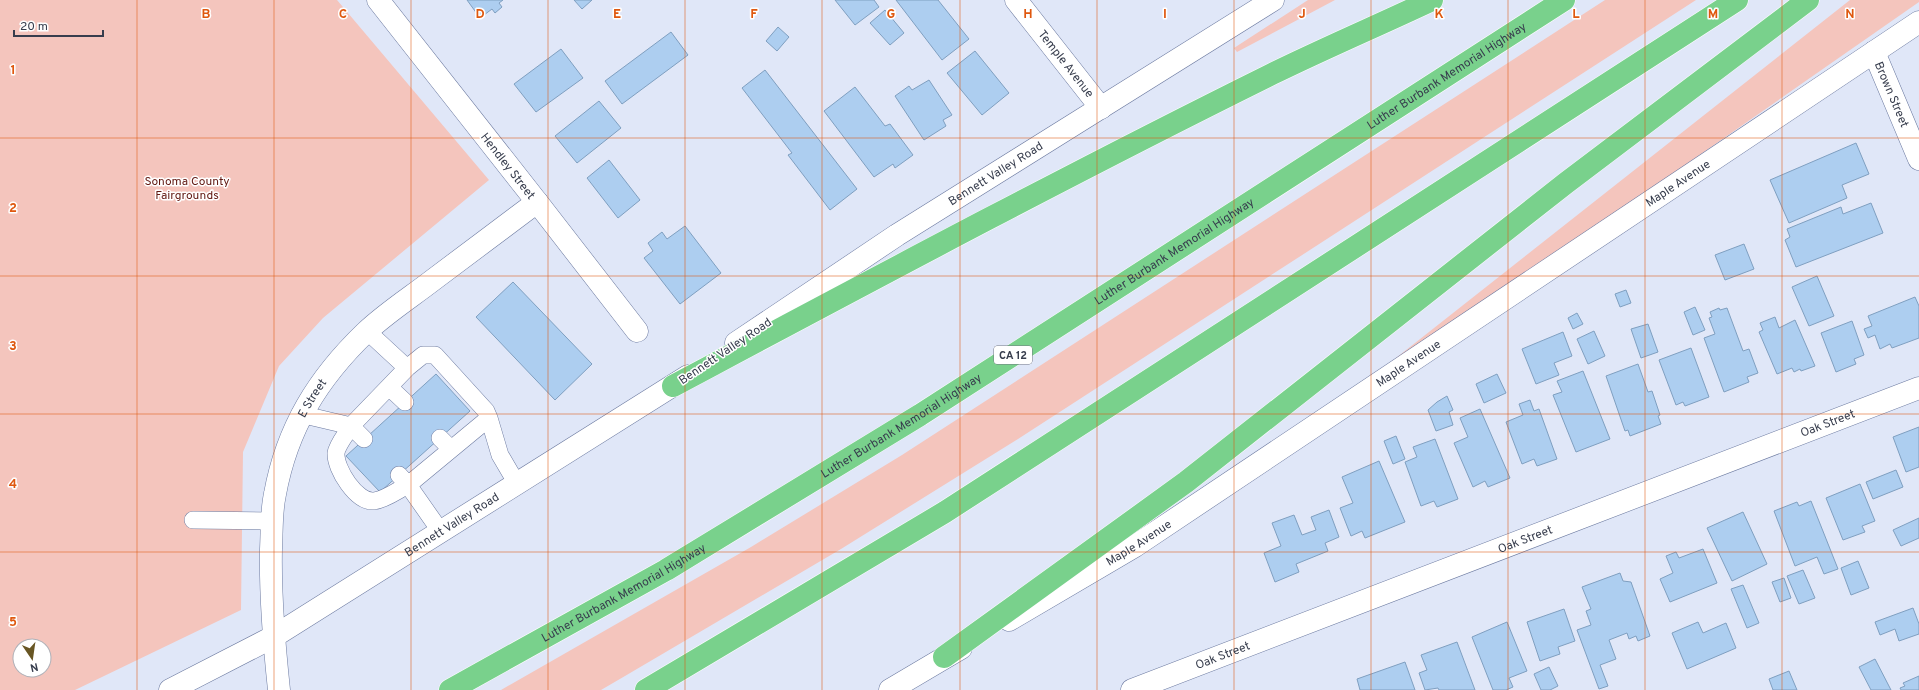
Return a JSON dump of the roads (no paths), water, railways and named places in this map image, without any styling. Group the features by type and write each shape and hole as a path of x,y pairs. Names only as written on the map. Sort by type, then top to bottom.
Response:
{"highway":[{"path":"673,386 907,262 1221,99 1335,43 1432,0"},
{"name":"Luther Burbank Memorial Highway","path":"450,690 666,570 882,439 1564,0"},
{"path":"646,690 944,512 1737,0"},
{"path":"944,658 1186,482 1566,184 1808,0"}],"main road":[{"name":"Hendley Street","path":"378,0 637,331"},
{"name":"Temple Avenue","path":"1016,0 1101,108"},
{"name":"Bennett Valley Road","path":"170,690 273,637 441,532 673,386 897,235 1273,0"},
{"name":"Maple Avenue","path":"890,690 1135,546 1919,22"},
{"name":"Brown Street","path":"1874,52 1919,159"},
{"name":"E Street","path":"279,690 273,637 270,587 272,521 274,496 280,468 300,414 320,384 367,331 537,202"},
{"name":"Oak Street","path":"1132,690 1919,388"}],"lane":[{"path":"367,331 407,368"},
{"path":"489,418 445,443 380,500 372,501 362,497 345,481 337,464 336,452 351,426 407,368 423,355 435,355 486,411 489,418 500,455 517,484"},
{"path":"390,387 405,402"},
{"path":"300,414 351,426 364,439"},
{"path":"404,480 441,532"},
{"path":"193,520 272,521"}],"park label":[{"name":"Sonoma County Fairgrounds","path":"187,188"}]}
